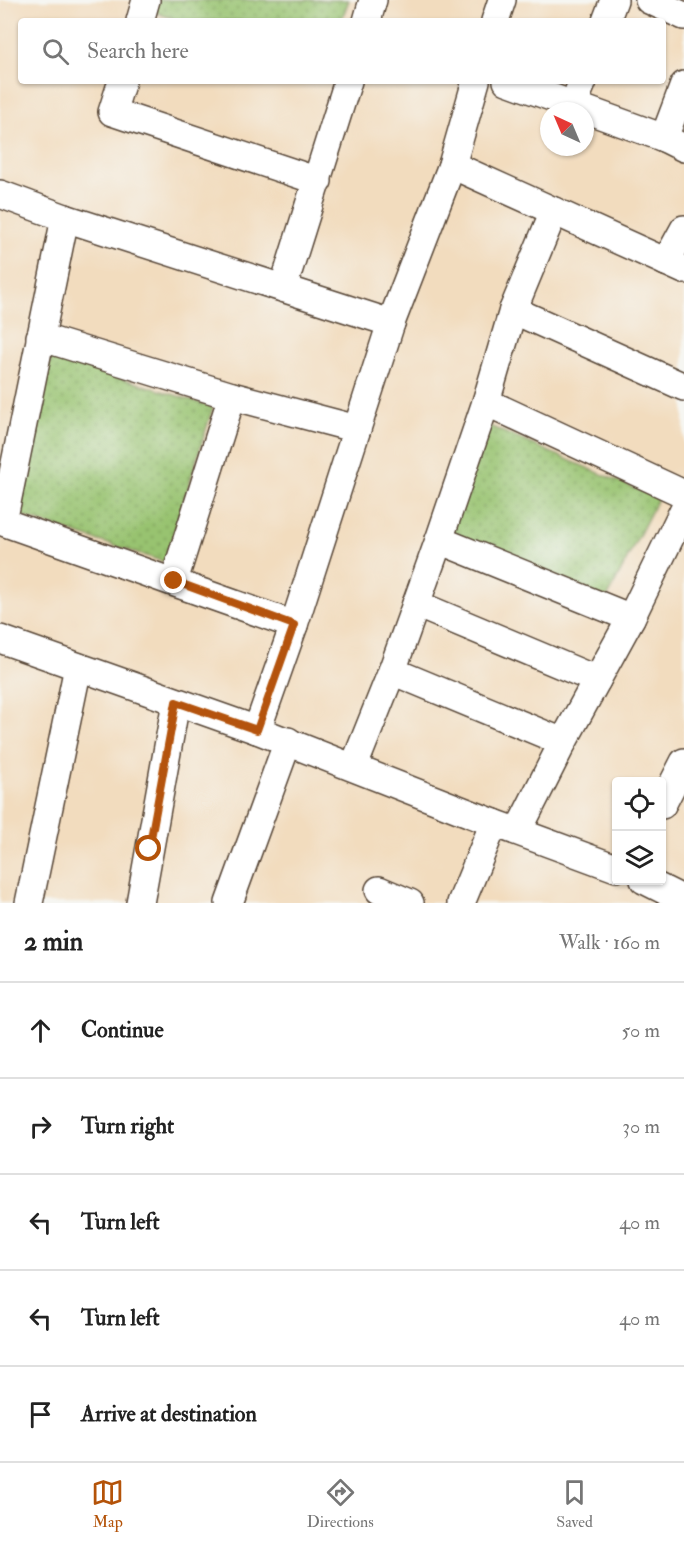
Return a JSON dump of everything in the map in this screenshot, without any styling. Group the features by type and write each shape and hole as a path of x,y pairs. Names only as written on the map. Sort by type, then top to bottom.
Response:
{"street":[{"path":"141,18 146,0"},
{"path":"368,18 373,0"},
{"path":"496,18 502,0"},
{"path":"607,18 614,0"},
{"path":"649,0 684,16"},
{"path":"121,84 112,112 318,181"},
{"path":"284,288 318,181 344,84"},
{"path":"257,730 294,625 391,323 452,165 475,84"},
{"path":"525,84 578,93 674,143 684,85"},
{"path":"452,165 675,266 684,229"},
{"path":"0,194 65,218 391,323"},
{"path":"354,766 392,671 439,540 486,402 513,310 554,211"},
{"path":"65,218 3,522 294,625"},
{"path":"513,310 684,387"},
{"path":"40,337 232,396 357,429"},
{"path":"174,581 232,396"},
{"path":"486,402 684,494"},
{"path":"461,903 506,827 563,742 631,618 684,509"},
{"path":"439,540 631,618"},
{"path":"416,604 597,680"},
{"path":"0,639 288,741 612,867"},
{"path":"29,903 78,667"},
{"path":"392,671 563,742"},
{"path":"140,903 176,702"},
{"path":"229,903 288,741"},
{"path":"666,797 684,762"},
{"path":"654,885 684,900"},
{"path":"379,890 410,903"}],"green space":[{"path":"136,0 349,0 342,18 171,18 134,4"},
{"path":"51,356 213,407 165,562 18,515"},
{"path":"475,420 658,498 607,598 432,535"}],"route":[{"path":"149,849 176,702 257,730 294,625 174,581"}]}
